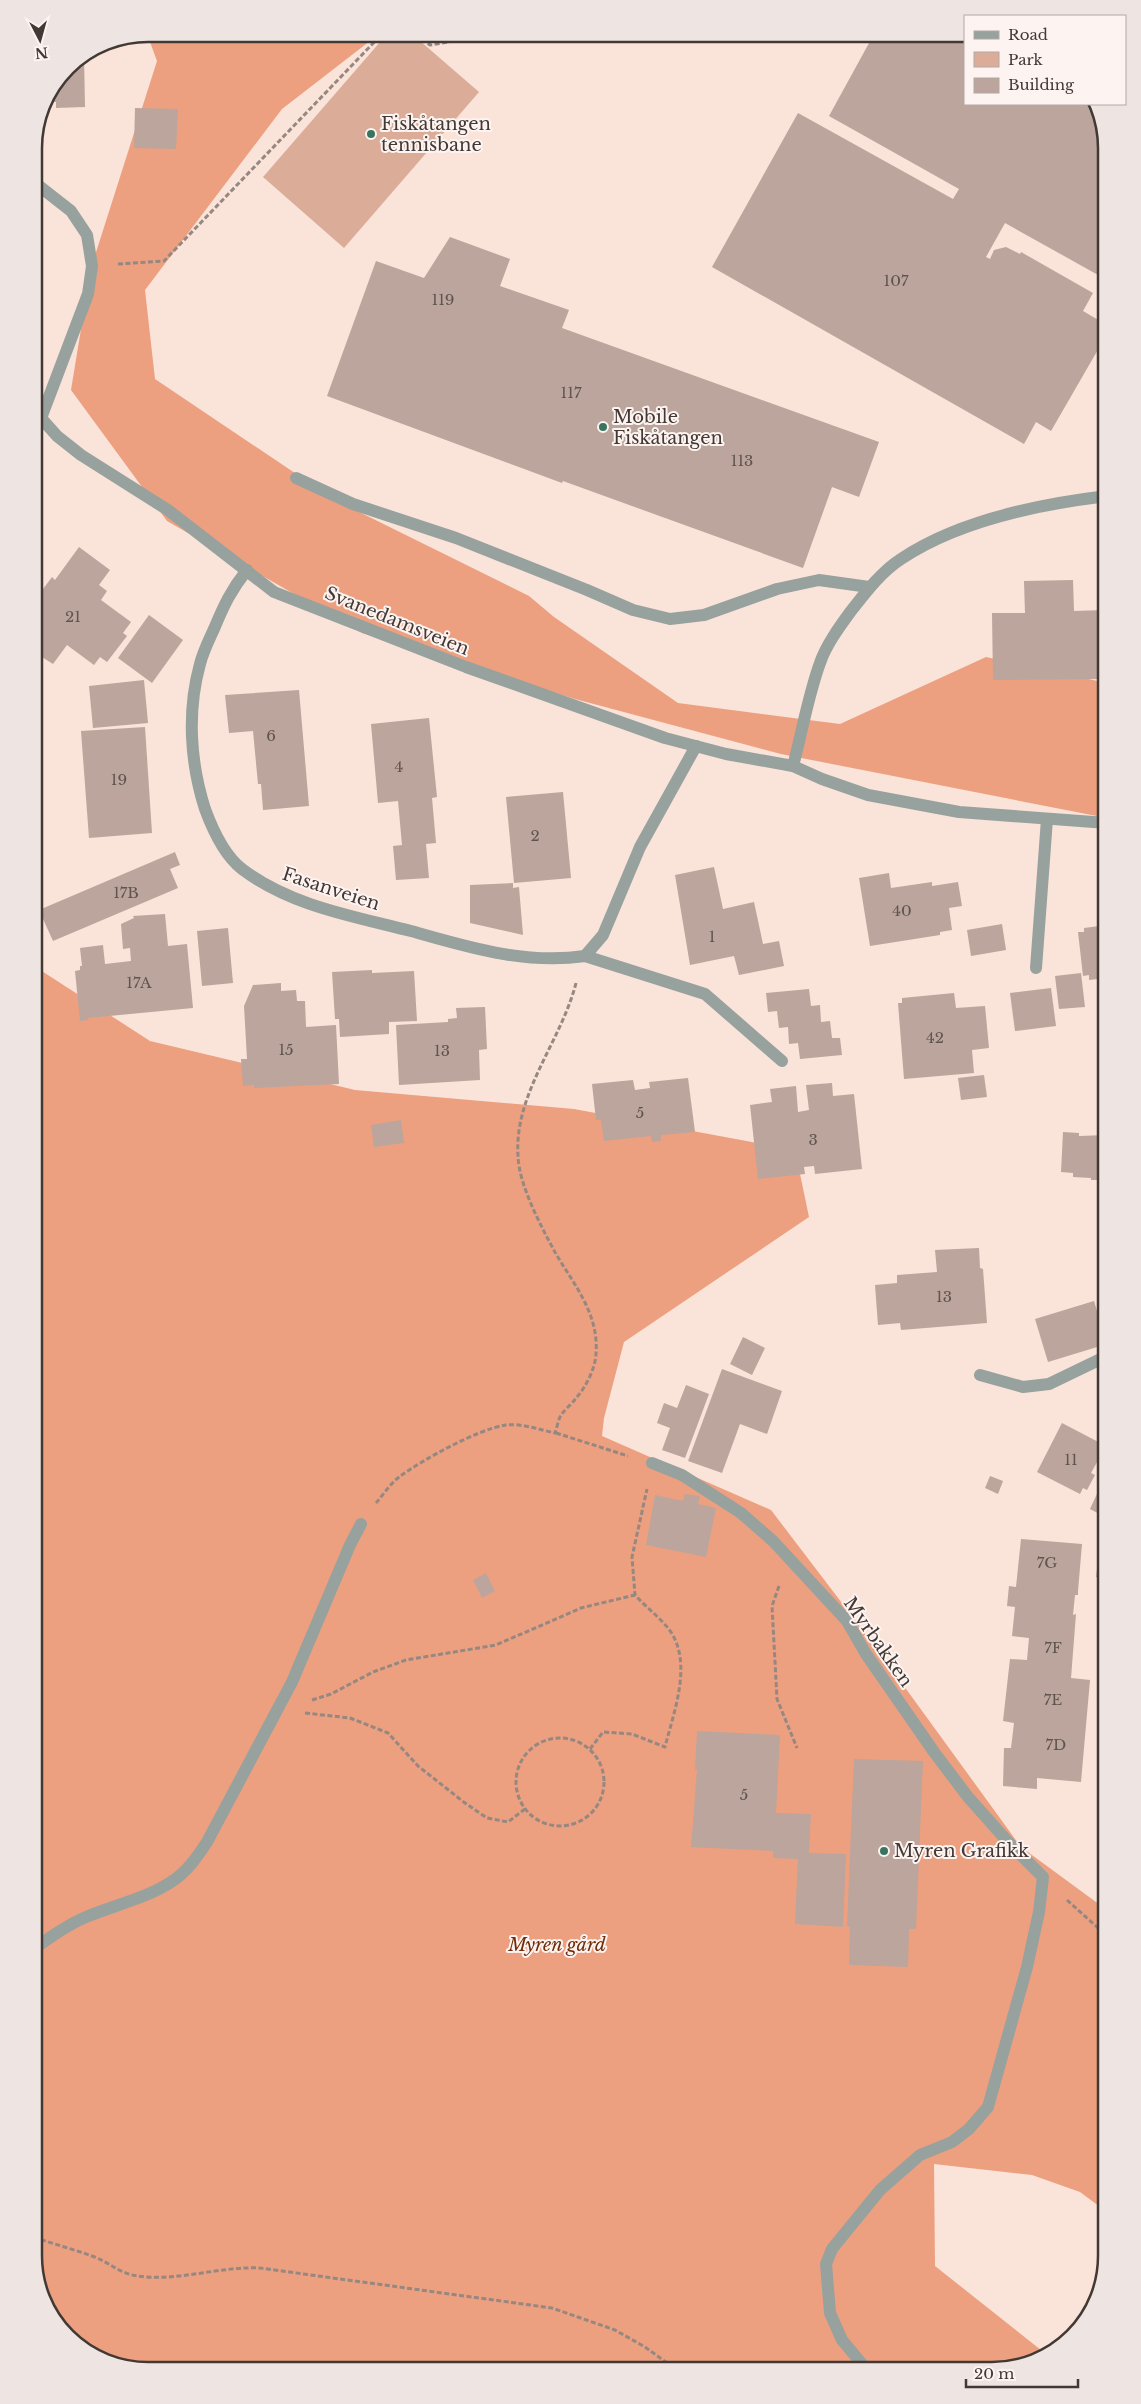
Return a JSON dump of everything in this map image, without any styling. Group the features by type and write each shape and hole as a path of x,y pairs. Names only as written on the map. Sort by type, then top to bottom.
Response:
{"street":[{"path":"43,189 71,210 87,235 92,266 88,294 43,403"},
{"name":"Svanedamsveien","path":"43,423 82,455 168,510 274,592 466,668 665,738 726,754 793,766 822,779 868,795 959,812 1098,822"},
{"path":"296,478 353,504 456,538 633,610 670,620 704,615 777,589 820,580 870,587"},
{"path":"793,766 820,662 841,624 870,587 901,559 934,541 977,524 1025,510 1098,498"},
{"name":"Fasanveien","path":"247,570 231,590 200,662 192,699 192,742 198,787 214,833 240,868 276,891 364,920 478,950 559,960 585,956 705,994 782,1061"},
{"path":"585,956 603,935 640,847 696,746"},
{"path":"1036,968 1047,819"},
{"path":"980,1375 1023,1387 1049,1384 1098,1360"},
{"name":"Myrbakken","path":"652,1463 682,1475 741,1513 773,1541 847,1621 866,1654 934,1752 968,1796 1009,1843 1044,1877"},
{"path":"42,1943 59,1931 86,1917 151,1894 173,1881 190,1866 207,1842 292,1682 350,1545 361,1524"},
{"path":"860,2362 842,2340 830,2313 826,2264 832,2249 880,2190 920,2155 952,2142 969,2129 988,2107 1027,1968 1040,1912 1044,1877"}],"path":[{"path":"92,266 164,261 373,43"},
{"path":"427,43 430,45 442,43"},
{"path":"555,1433 561,1415 577,1397 592,1369 596,1355 596,1331 586,1302 556,1253 526,1191 518,1159 518,1135 526,1100 572,1001 585,956"},
{"path":"361,1524 398,1478 460,1442 508,1424 555,1433 652,1463 632,1557 635,1595 669,1629 682,1661 678,1696 665,1747 632,1734 603,1732 590,1749"},
{"path":"788,1557 772,1606 777,1699 797,1748"},
{"path":"278,1710 331,1694 373,1672 406,1660 496,1645 581,1608 635,1595"},
{"path":"278,1710 350,1718 388,1733 418,1766 487,1818 508,1822 525,1809"},
{"path":"564,1738 578,1741 590,1749 599,1761 604,1776 603,1791 597,1805 592,1810 581,1820 566,1826 551,1825 537,1819 525,1809 519,1800 515,1785 517,1769 524,1755 534,1745 548,1739 564,1738"},
{"path":"1044,1877 1098,1928"},
{"path":"42,2240 92,2256 123,2273 139,2277 160,2277 242,2267 260,2268 552,2308 615,2330 645,2347 665,2362"}],"green space":[{"path":"150,43 367,43 282,109 145,290 155,379 335,500 529,596 554,617 678,703 840,724 986,657 1098,681 1098,816 781,754 575,699 362,633 167,521 71,390 91,268 157,61"},
{"name":"Fiskåtangen tennisbane","path":"379,43 422,43 479,92 344,248 263,177"},
{"name":"Myren gård","path":"43,972 150,1041 355,1090 574,1109 795,1150 809,1217 624,1342 604,1418 602,1436 771,1510 877,1649 1021,1847 1098,1903 1098,2205 1080,2192 1032,2175 934,2164 935,2266 1040,2350 1027,2356 993,2362 141,2361 114,2356 101,2351 78,2335 60,2315 48,2290 42,2256"}],"building":[{"path":"869,43 964,43 964,105 1089,105 1098,134 1098,275 1005,223 986,257 990,259 994,250 1006,247 1020,254 1021,252 1093,293 1083,311 1098,320 1098,350 1051,431 1036,422 1024,444 712,267 798,113 953,199 959,189 829,116"},
{"path":"84,64 85,107 56,108 56,102 53,102 64,84"},
{"path":"135,108 178,109 176,149 134,148"},
{"path":"450,237 510,259 500,286 569,310 562,328 879,442 859,497 832,487 803,568 563,481 562,483 327,396 376,261 424,278"},
{"path":"79,547 110,570 99,585 107,591 101,600 131,622 123,633 127,636 107,662 100,657 94,665 67,645 53,664 43,658 43,589 52,577 55,580"},
{"path":"1073,580 1074,611 1098,610 1098,679 993,680 992,613 1025,613 1024,581"},
{"path":"149,615 183,640 152,683 118,658"},
{"path":"144,680 148,723 93,728 89,686"},
{"path":"299,690 309,806 263,810 261,784 258,784 253,731 229,733 225,695"},
{"path":"429,718 437,797 432,798 436,843 426,844 429,878 396,880 393,846 402,845 398,801 378,803 371,724"},
{"path":"145,727 152,833 89,838 81,731"},
{"path":"563,792 571,878 514,883 506,797"},
{"path":"175,852 180,865 170,869 178,888 53,941 43,918 43,908"},
{"path":"714,867 723,909 754,902 763,944 779,941 784,966 739,975 734,956 690,965 675,875"},
{"path":"889,873 891,888 932,882 932,886 958,882 962,906 949,908 952,930 940,932 940,935 870,946 859,878"},
{"path":"513,883 513,888 519,887 523,935 470,923 470,885"},
{"path":"165,914 168,946 187,944 193,1008 88,1018 88,1020 80,1021 75,971 80,970 80,966 82,966 80,948 103,945 105,964 131,961 130,948 123,949 121,924 134,918 133,916"},
{"path":"1002,924 1006,950 971,956 967,930"},
{"path":"1098,926 1098,979 1089,980 1089,975 1083,976 1078,932 1084,932 1084,928"},
{"path":"228,928 233,983 202,986 197,931"},
{"path":"372,970 372,973 414,971 417,1021 389,1022 389,1034 340,1037 339,1019 335,1019 332,972"},
{"path":"1081,973 1085,1007 1059,1009 1055,976"},
{"path":"281,983 281,991 296,990 297,1001 305,1001 306,1027 336,1025 339,1084 254,1088 254,1085 243,1086 241,1059 247,1059 244,1006 253,985"},
{"path":"1051,988 1056,1026 1015,1031 1010,993"},
{"path":"809,989 811,1006 820,1005 821,1022 830,1021 832,1038 840,1038 842,1055 800,1059 798,1043 789,1044 788,1027 779,1028 777,1011 768,1012 766,993"},
{"path":"954,993 956,1008 985,1006 989,1048 972,1050 974,1073 904,1079 898,1003 902,1003 902,998"},
{"path":"485,1007 487,1049 479,1050 480,1080 399,1085 396,1025 448,1022 448,1019 457,1018 456,1008"},
{"path":"984,1075 987,1097 961,1100 958,1078"},
{"path":"688,1078 695,1132 661,1135 661,1141 652,1142 651,1136 604,1141 601,1120 596,1120 592,1084 633,1080 635,1090 650,1088 649,1082"},
{"path":"832,1083 833,1096 854,1094 862,1169 815,1174 814,1166 804,1167 805,1174 758,1179 750,1105 772,1102 770,1089 796,1086 798,1112 809,1110 806,1085"},
{"path":"401,1120 404,1143 374,1147 371,1125"},
{"path":"1063,1132 1079,1133 1079,1136 1098,1135 1098,1180 1073,1177 1073,1173 1061,1172"},
{"path":"979,1248 980,1268 983,1269 987,1323 901,1330 900,1323 878,1325 875,1285 897,1283 897,1275 937,1272 935,1250"},
{"path":"1094,1301 1098,1314 1098,1347 1048,1362 1035,1319"},
{"path":"743,1337 765,1348 752,1375 730,1364"},
{"path":"722,1369 782,1391 767,1434 740,1424 722,1473 688,1461"},
{"path":"686,1385 709,1394 685,1458 662,1450 670,1428 657,1423 664,1403 677,1408"},
{"path":"1062,1423 1098,1442 1098,1460 1091,1473 1095,1475 1087,1490 1083,1488 1080,1494 1037,1472"},
{"path":"990,1476 1003,1481 998,1494 985,1488"},
{"path":"1098,1492 1098,1513 1090,1509"},
{"path":"685,1494 700,1496 698,1504 716,1508 706,1557 646,1545 655,1495 683,1501"},
{"path":"1021,1539 1082,1544 1078,1595 1075,1595 1073,1615 1076,1614 1071,1678 1090,1680 1081,1782 1037,1778 1037,1789 1003,1786 1004,1748 1011,1748 1014,1723 1003,1721 1010,1659 1027,1660 1029,1638 1012,1636 1015,1607 1007,1606 1009,1586 1016,1587"},
{"path":"1098,1561 1098,1577 1096,1577"},
{"path":"486,1573 495,1591 482,1598 473,1580"},
{"path":"697,1731 780,1735 776,1813 811,1814 809,1853 846,1854 843,1927 795,1924 798,1859 773,1858 773,1851 691,1847 697,1770 695,1770"},
{"path":"854,1759 923,1761 916,1929 909,1929 908,1967 849,1965 850,1927 847,1926"}],"place":[{"name":"Fiskåtangen tennisbane","path":"371,134"},
{"name":"Mobile Fiskåtangen","path":"603,427"},
{"name":"Myren Grafikk","path":"884,1851"}]}
